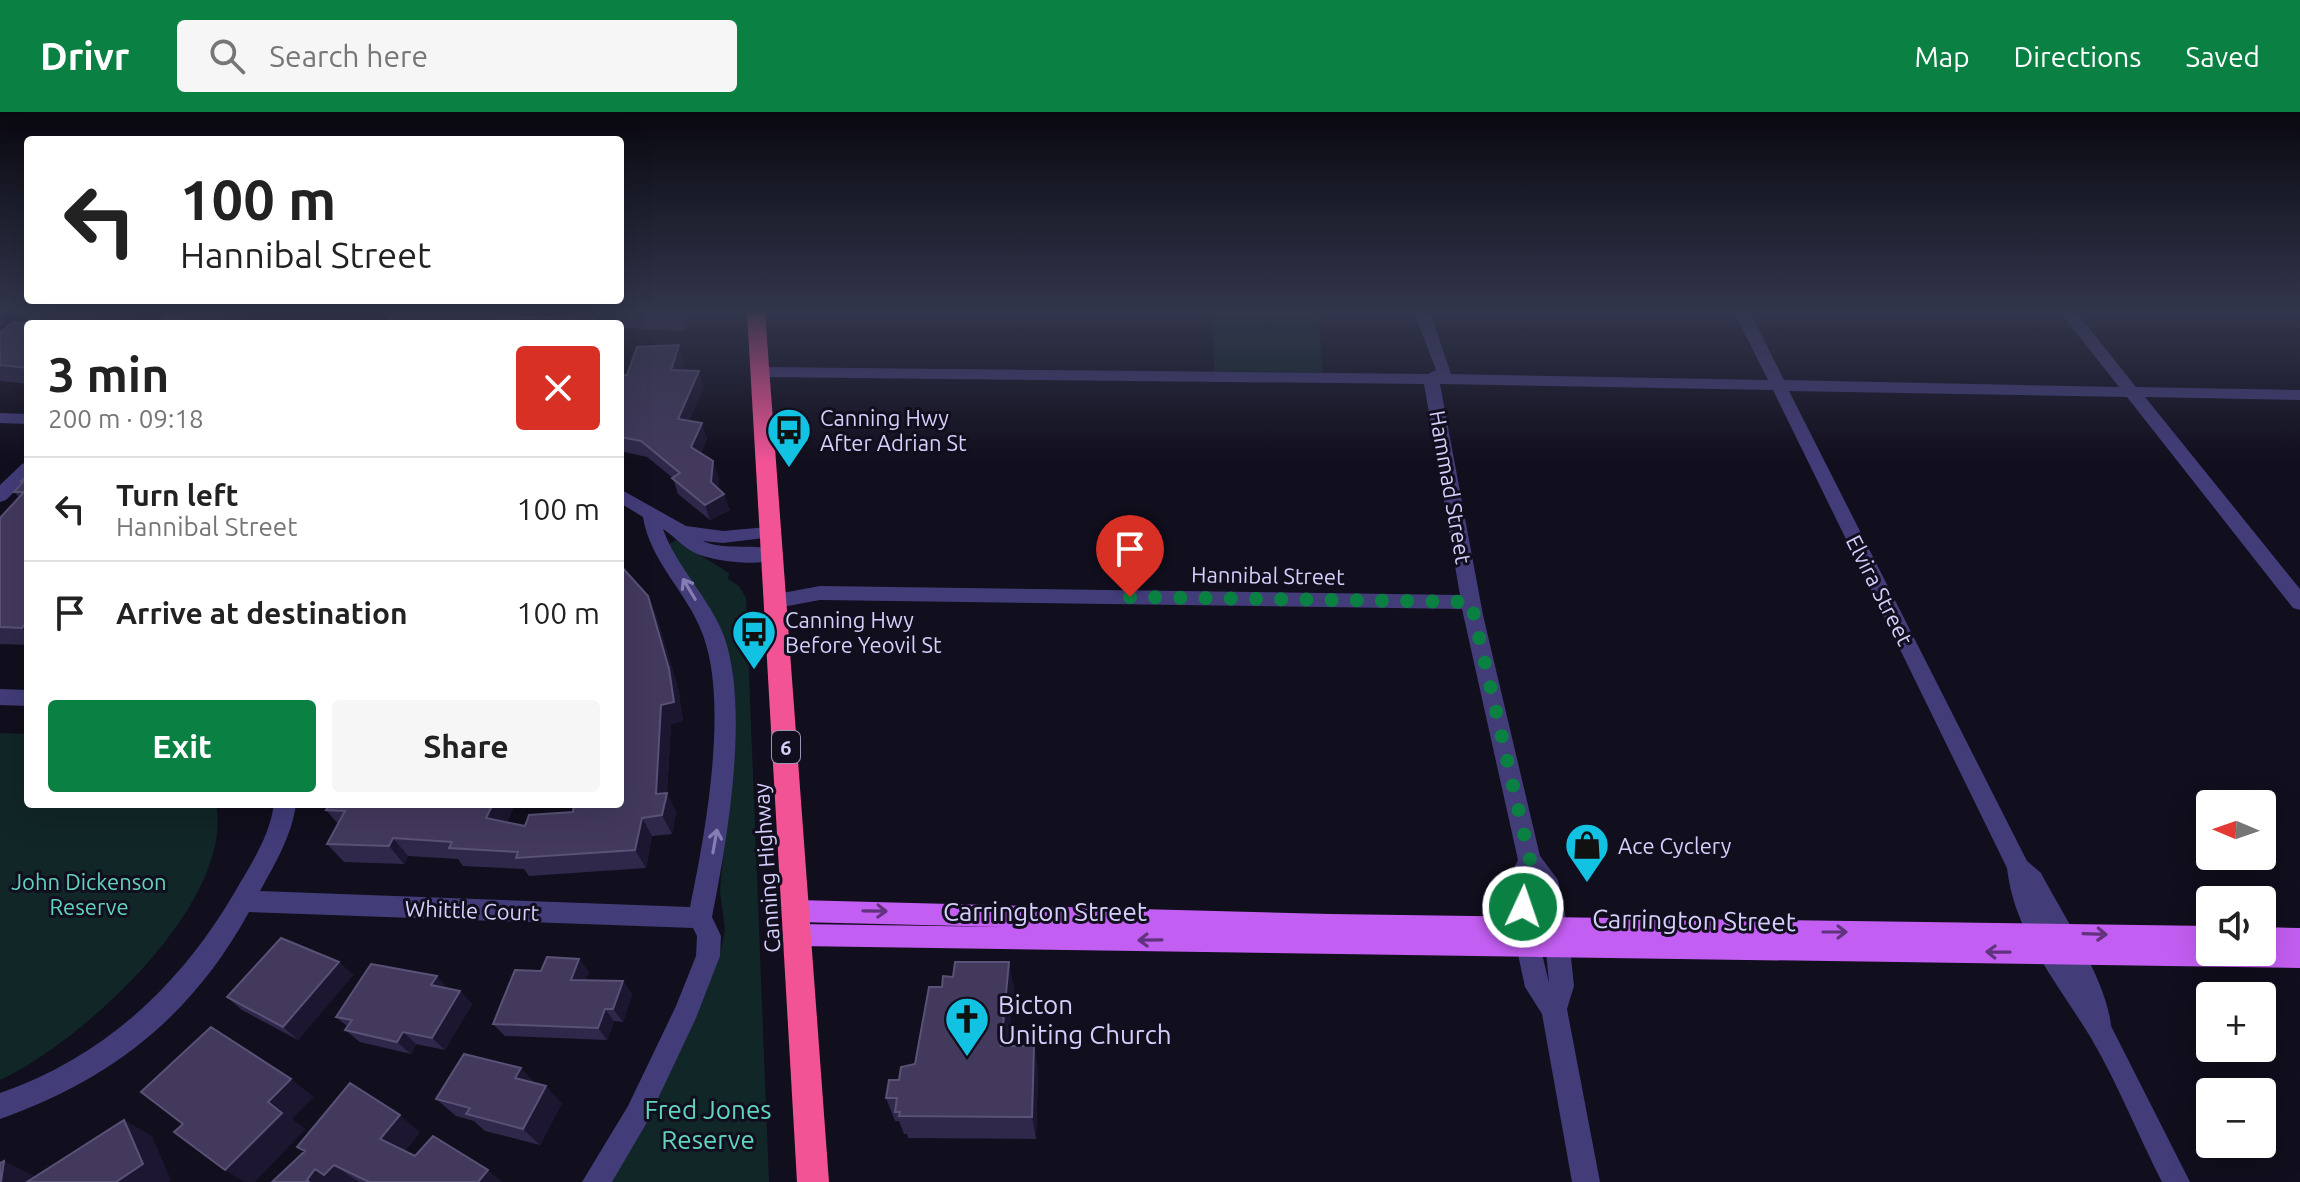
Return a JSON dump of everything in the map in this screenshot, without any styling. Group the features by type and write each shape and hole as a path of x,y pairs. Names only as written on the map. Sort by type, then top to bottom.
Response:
{"highway":[{"name":"Canning Highway","path":"760,362 813,1182"}],"main road":[{"name":"Carrington Street","path":"798,923 1527,937 2055,942 2196,937"},
{"path":"2276,938 2300,939"},
{"name":"Carrington Street","path":"2055,942 2300,957"}],"street":[{"name":"Hammad Street","path":"1441,362 1445,372 1431,379 1471,602 1530,860 1546,880 1557,937 1562,986 1554,1009"},
{"name":"Elvira Street","path":"1767,362 2019,868 2018,881 2055,942 2081,1009 2099,1028 2176,1182"},
{"path":"2108,362 2300,603"},
{"path":"761,372 1431,379 2300,395"},
{"path":"0,418 24,419"},
{"path":"0,496 24,472"},
{"path":"624,497 682,532 690,544 713,553 773,543"},
{"path":"596,1182 637,1115 687,1010 708,956 709,936 700,918 724,790 719,664 714,636 658,546 652,532 651,513"},
{"name":"Hannibal Street","path":"777,601 820,593 1471,602"},
{"path":"0,697 24,698"},
{"path":"0,1106 58,1083 109,1054 165,1008 207,958 244,901 284,823 285,808"},
{"name":"Hammad Street","path":"1530,860 1520,880 1527,937 1537,987 1554,1009 1586,1182"},
{"name":"Whittle Court","path":"244,901 700,918"}],"green space":[{"path":"1214,362 1322,362 1323,372 1214,371"},
{"name":"Fred Jones Reserve","path":"676,540 729,573 728,579 739,586 746,598 769,1182 612,1182 650,1113 690,1026 720,953 725,930 720,891 725,836 717,623 667,545"},
{"name":"John Dickenson Reserve","path":"0,733 24,734 24,808 216,808 216,843 202,884 178,925 146,965 109,1002 71,1035 0,1080"}],"building":[{"path":"0,362 24,362 24,368 0,365"},
{"path":"632,362 674,362 671,370 699,371 678,419 702,423 691,447 713,461 711,482 724,494 705,505 672,478 680,473 641,441 624,438 624,375 627,375"},
{"path":"24,481 24,492 14,492"},
{"path":"24,492 22,628 0,627 0,518"},
{"path":"624,569 648,596 669,669 674,702 661,705 656,794 667,793 662,815 642,818 635,850 516,858 518,852 449,848 452,842 393,838 389,846 327,844 345,811 326,810 327,808 491,808 486,818 525,826 529,815 573,812 574,808 624,808"},
{"path":"281,938 339,962 283,1027 227,997"},
{"path":"547,957 579,959 571,980 623,981 613,1009 605,1009 598,1028 493,1024 515,970 541,971"},
{"name":"Bicton Uniting Church","path":"955,962 1009,962 1001,1046 1034,1046 1032,1117 899,1116 900,1112 895,1112 897,1098 886,1098 889,1080 899,1080 901,1067 915,1064 929,987 942,987 943,976 953,977"},
{"path":"371,964 437,976 431,985 460,991 432,1038 403,1032 397,1042 345,1030 352,1020 336,1017"},
{"path":"211,1027 291,1079 268,1102 282,1113 225,1170 174,1132 183,1124 141,1092"},
{"path":"464,1054 521,1068 515,1078 546,1086 523,1129 466,1114 470,1108 436,1099"},
{"path":"350,1083 400,1115 380,1139 415,1156 433,1136 488,1170 478,1182 369,1182 334,1165 324,1175 315,1169 307,1180 309,1182 272,1182 305,1151 297,1147"},
{"path":"124,1120 143,1164 116,1182 27,1182"},
{"path":"4,1161 1,1182 0,1182 0,1163"}],"place":[{"name":"Canning Hwy After Adrian St","path":"789,469"},
{"name":"Canning Hwy Before Yeovil St","path":"754,671"},
{"name":"Ace Cyclery","path":"1587,884"},
{"name":"Bicton Uniting Church","path":"967,1058"}],"route":[{"path":"1130,597 1471,602 1530,860 1520,880 1523,907"}]}
